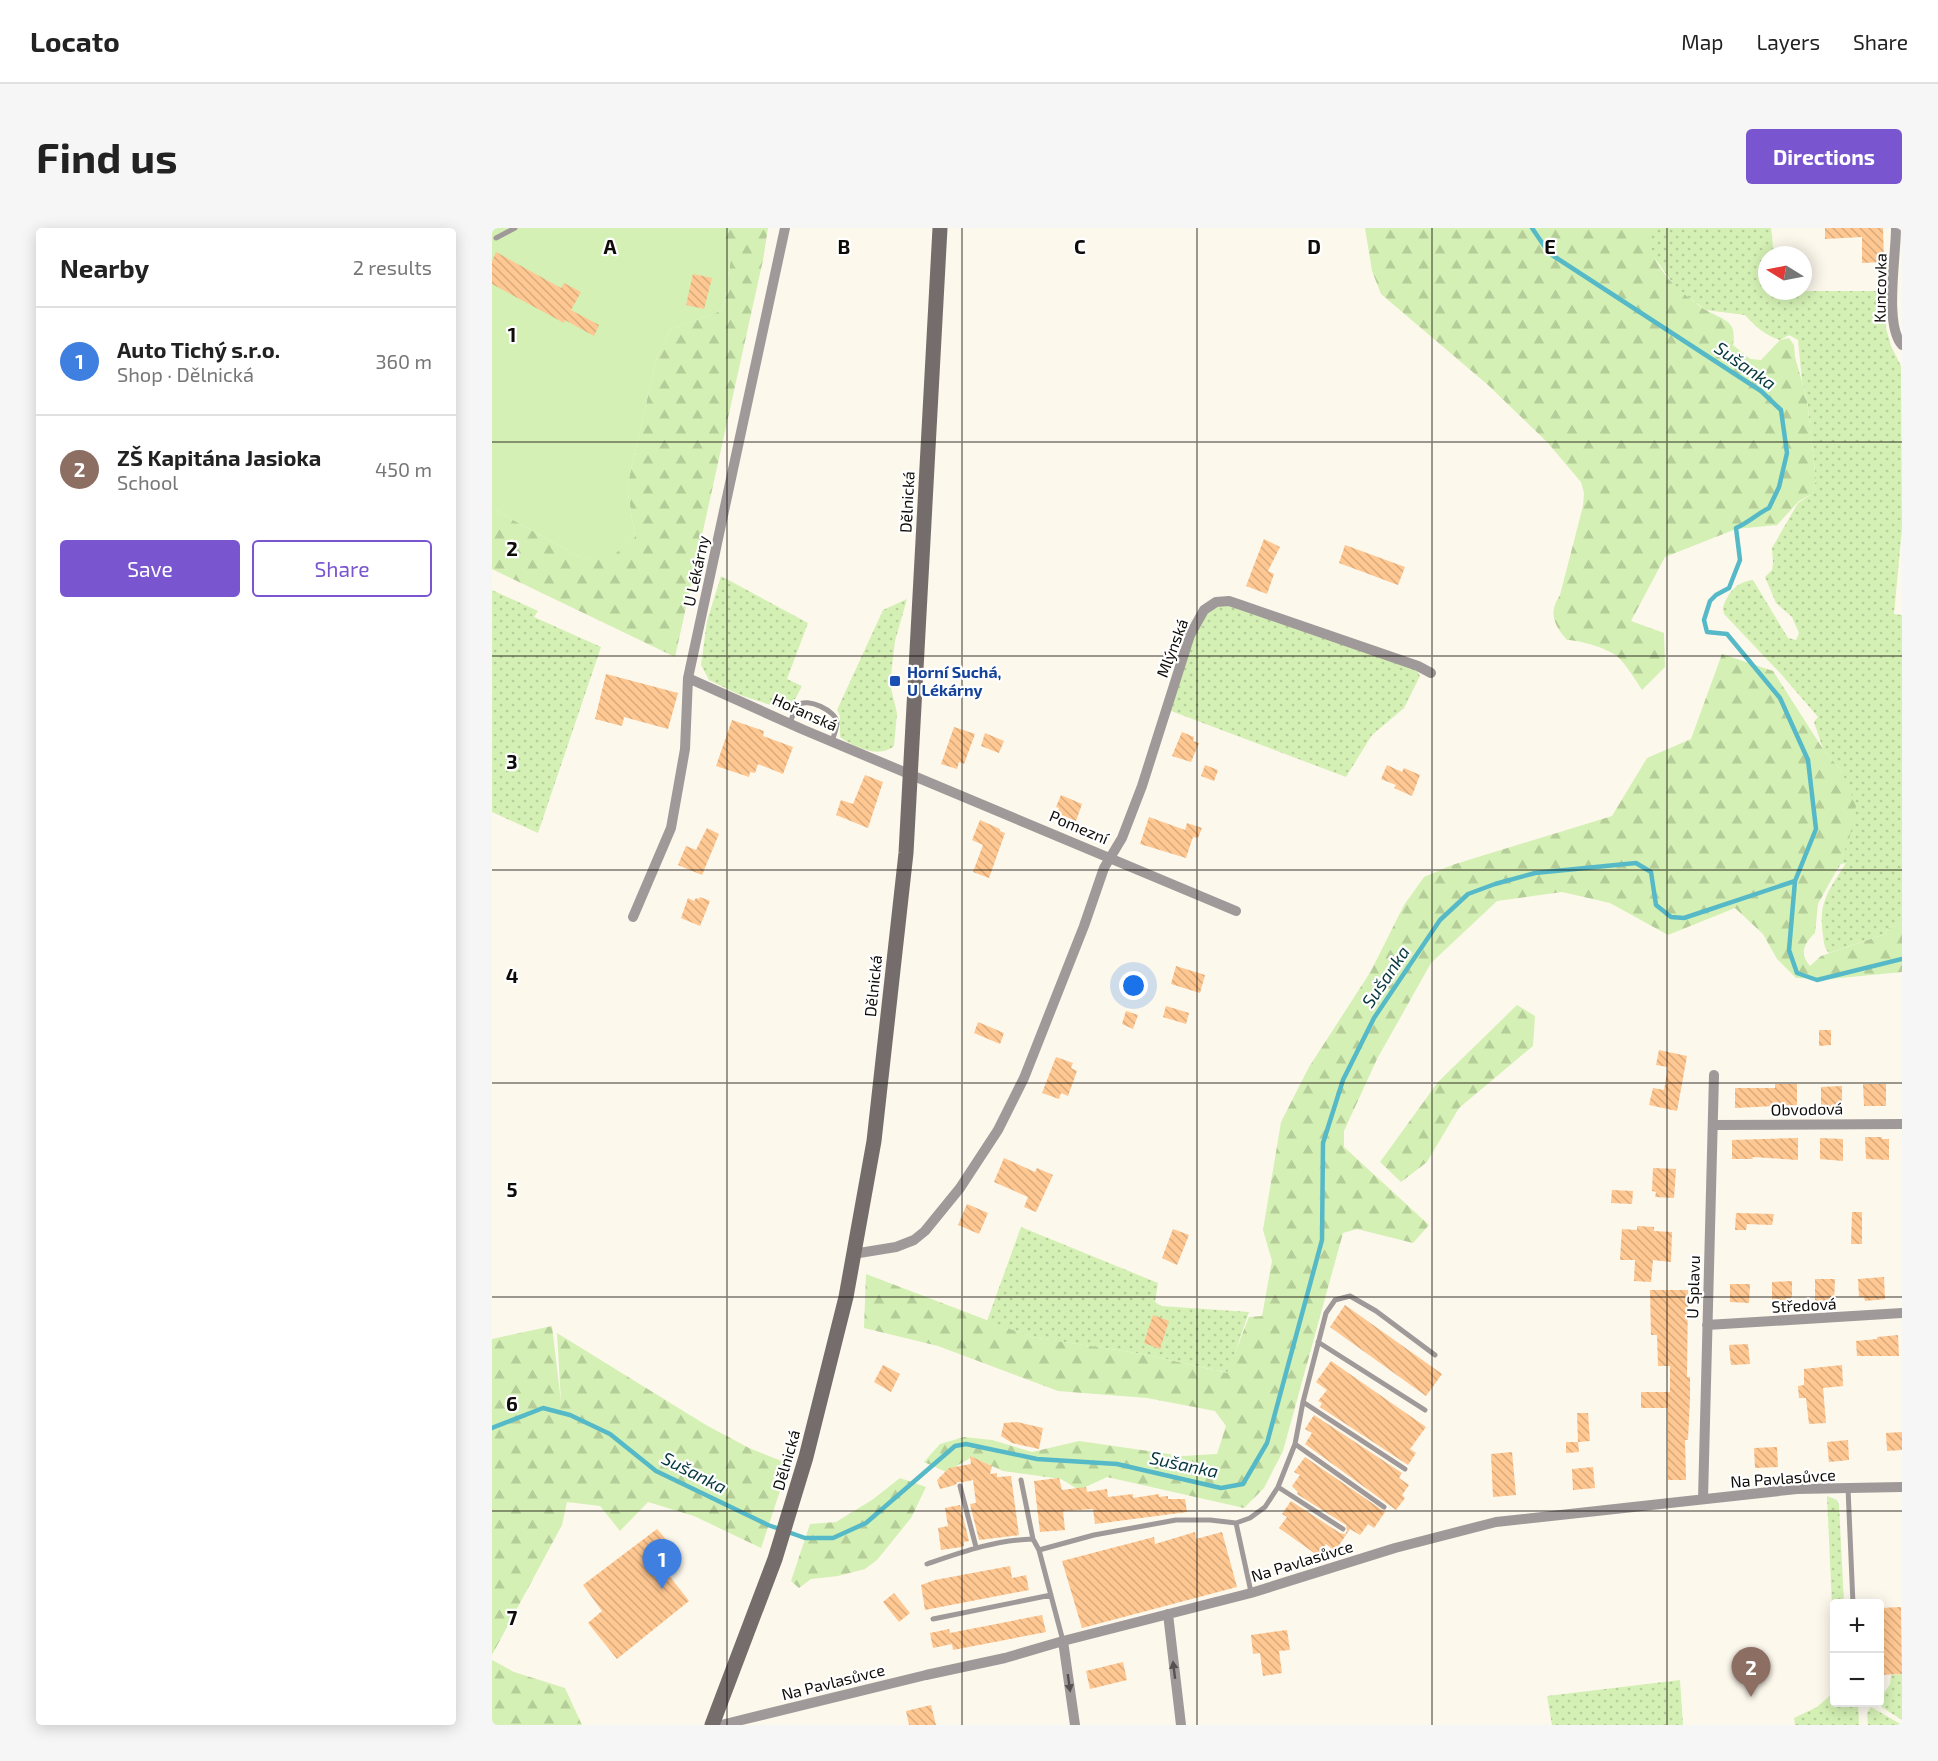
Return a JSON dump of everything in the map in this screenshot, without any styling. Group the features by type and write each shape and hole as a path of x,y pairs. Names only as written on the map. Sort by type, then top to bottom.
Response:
{"main road":[{"name":"Dělnická","path":"712,1725 775,1559 801,1475 846,1297 874,1141 906,853 940,228"}],"street":[{"name":"U Lékárny","path":"633,917 671,828 685,749 688,678 786,228"},
{"name":"Kuncovka","path":"1896,228 1892,314 1897,339 1902,345"},
{"name":"Mlýnská","path":"1110,856 1117,849 1142,786 1190,635 1204,610 1216,602 1228,601 1242,605 1418,666 1431,673"},
{"name":"Hořanská","path":"688,678 832,741 910,772"},
{"name":"Pomezní","path":"910,772 1236,911"},
{"path":"853,1254 896,1247 914,1240 925,1231 960,1188 998,1130 1024,1078 1110,856"},
{"name":"U Splavu","path":"1703,1499 1714,1075"},
{"name":"Obvodová","path":"1713,1125 1902,1124"},
{"name":"Středová","path":"1707,1325 1902,1313"},
{"name":"Na Pavlasůvce","path":"721,1725 1005,1658 1251,1593 1395,1548 1496,1522 1797,1489 1902,1486"},
{"path":"1167,1614 1181,1725"},
{"path":"1063,1641 1074,1725"}],"lane":[{"path":"496,238 515,228"},
{"path":"790,722 797,706 801,703 806,702 831,711 837,723 832,741"},
{"path":"1039,1550 1094,1535 1176,1520 1236,1523 1250,1518 1265,1507 1278,1486 1295,1444 1303,1402 1326,1313 1335,1300 1350,1296 1376,1311 1435,1355"},
{"path":"1318,1342 1425,1410"},
{"path":"1303,1402 1405,1469"},
{"path":"1295,1444 1384,1507"},
{"path":"1021,1480 1033,1539 1039,1550 1063,1641"},
{"path":"960,1486 976,1547"},
{"path":"1278,1486 1343,1529"},
{"path":"1848,1488 1853,1599"},
{"path":"1236,1523 1251,1593"},
{"path":"927,1564 976,1547 1014,1539 1033,1539"},
{"path":"933,1619 1051,1595"}],"green space":[{"path":"492,228 699,228 731,258 723,310 670,330 657,356 627,487 635,537 608,560 581,558 492,508"},
{"path":"577,228 768,228 763,260 675,657 492,569 492,508 581,558 608,559 635,537 627,487 657,356 670,330 723,310 731,258"},
{"path":"1365,228 1649,228 1653,254 1666,275 1674,285 1704,309 1731,325 1733,345 1750,359 1761,360 1780,340 1789,338 1794,345 1807,400 1816,480 1812,494 1799,501 1777,525 1736,529 1665,557 1631,621 1664,633 1665,667 1642,690 1616,655 1595,646 1567,640 1554,619 1554,608 1560,595 1583,506 1584,493 1581,482 1547,442 1488,385 1381,294 1372,271"},
{"path":"1649,228 1771,228 1773,246 1758,246 1758,300 1812,300 1812,291 1888,291 1886,328 1891,346 1901,366 1902,528 1894,614 1902,615 1902,923 1887,929 1885,934 1829,953 1825,947 1822,914 1826,897 1846,863 1841,864 1835,873 1849,839 1842,772 1823,749 1814,722 1818,717 1724,614 1723,608 1727,597 1734,589 1753,580 1788,638 1796,640 1799,633 1792,617 1776,603 1765,577 1772,570 1772,548 1798,503 1812,494 1816,480 1798,340 1789,335 1780,340 1769,336 1745,315 1706,310 1676,288 1652,254"},
{"path":"721,576 808,623 787,679 802,686 789,711 740,695 709,680 701,665 707,621"},
{"path":"492,590 538,611 534,617 601,647 538,833 492,812"},
{"path":"907,599 895,641 890,684 897,713 894,746 888,750 874,752 840,737 840,716 837,710 883,610"},
{"path":"1216,602 1413,664 1420,676 1404,708 1372,735 1346,777 1166,709 1190,635"},
{"path":"1722,654 1773,671 1823,749 1842,772 1856,806 1849,840 1818,904 1815,933 1804,949 1807,962 1810,966 1821,956 1885,934 1887,929 1902,923 1902,972 1830,979 1796,978 1777,959 1763,934 1735,908 1668,935 1610,903 1562,892 1497,901 1431,963 1377,1059 1344,1131 1344,1147 1429,1225 1413,1243 1357,1229 1343,1233 1283,1451 1264,1488 1244,1508 1107,1477 1079,1490 1061,1479 1003,1471 972,1457 946,1472 924,1462 940,1444 964,1437 992,1440 1032,1452 1079,1441 1183,1456 1217,1454 1226,1426 1215,1411 1147,1398 1058,1391 938,1346 864,1328 866,1274 1031,1337 1143,1354 1227,1373 1249,1317 1262,1316 1272,1261 1263,1230 1281,1122 1309,1067 1371,971 1404,905 1424,877 1452,865 1612,816 1647,758 1691,739"},
{"path":"1517,1005 1535,1016 1533,1046 1459,1108 1427,1162 1401,1182 1380,1162 1438,1082"},
{"path":"1021,1227 1158,1283 1155,1302 1161,1306 1249,1312 1228,1373 1143,1354 1031,1337 987,1321"},
{"path":"552,1326 561,1402 557,1333 706,1425 749,1448 789,1464 761,1548 694,1516 648,1502 620,1531 600,1506 567,1502 562,1525 492,1655 492,1339"},
{"path":"900,1478 926,1487 911,1518 877,1560 865,1569 838,1576 811,1579 799,1588 791,1581 810,1524 836,1522 872,1500"},
{"path":"1827,1496 1837,1500 1839,1505 1844,1599 1832,1599"},
{"path":"492,1660 514,1672 565,1688 582,1725 492,1725"},
{"path":"1902,1674 1902,1720 1882,1707 1884,1707 1884,1693 1890,1684 1891,1675"},
{"path":"1680,1680 1683,1725 1552,1725 1547,1696"},
{"path":"1830,1696 1830,1707 1858,1707 1859,1725 1795,1725 1794,1718 1817,1707"},
{"path":"1871,1707 1902,1725 1868,1725 1867,1713"}],"building":[{"path":"1825,228 1883,228 1884,262 1862,263 1862,237 1825,239"},
{"path":"496,252 561,288 564,283 581,292 571,310 599,325 594,336 565,320 564,323 492,284 492,261"},
{"path":"693,274 712,278 704,309 686,305"},
{"path":"1264,539 1280,547 1268,571 1274,574 1267,594 1246,586"},
{"path":"1345,545 1405,567 1398,585 1339,563"},
{"path":"606,674 678,693 668,729 624,717 622,726 595,719"},
{"path":"732,720 764,731 763,736 793,747 783,774 758,764 755,773 750,772 749,777 716,766"},
{"path":"954,727 975,734 964,764 959,762 957,769 941,764"},
{"path":"1182,732 1194,737 1193,741 1199,743 1191,762 1172,756"},
{"path":"985,733 1004,741 999,753 981,746"},
{"path":"1205,765 1218,770 1214,781 1201,776"},
{"path":"1387,765 1402,772 1404,768 1420,775 1412,796 1394,788 1396,785 1381,779"},
{"path":"865,775 883,782 868,828 836,815 841,800 853,804"},
{"path":"1061,795 1082,804 1076,821 1057,813 1059,808 1056,807"},
{"path":"1149,817 1185,830 1187,823 1202,828 1198,838 1193,837 1186,858 1140,844"},
{"path":"980,820 1005,833 989,878 973,872 983,845 972,840"},
{"path":"707,828 719,834 702,875 678,865 686,846 696,850"},
{"path":"700,897 710,901 700,926 681,918 688,898 694,901"},
{"path":"1176,966 1205,975 1200,993 1171,984"},
{"path":"1166,1006 1189,1013 1186,1024 1163,1017"},
{"path":"1126,1011 1138,1015 1133,1029 1122,1024"},
{"path":"978,1022 1004,1033 1000,1044 974,1033"},
{"path":"1819,1030 1831,1030 1831,1045 1819,1046"},
{"path":"1659,1050 1687,1056 1677,1111 1649,1105 1653,1088 1664,1090 1668,1067 1656,1065"},
{"path":"1056,1057 1073,1063 1071,1068 1077,1071 1068,1096 1061,1093 1059,1099 1042,1093"},
{"path":"1775,1084 1797,1084 1797,1105 1735,1108 1735,1088 1775,1088"},
{"path":"1863,1084 1886,1084 1886,1106 1864,1106"},
{"path":"1842,1086 1842,1106 1834,1106 1834,1111 1821,1112 1821,1087"},
{"path":"1865,1137 1889,1139 1889,1160 1866,1159"},
{"path":"1798,1138 1798,1160 1752,1157 1753,1159 1732,1159 1732,1140"},
{"path":"1820,1138 1843,1139 1843,1161 1820,1159"},
{"path":"1004,1158 1035,1172 1037,1168 1053,1175 1036,1212 1024,1207 1028,1197 994,1182"},
{"path":"1653,1168 1676,1169 1674,1198 1655,1197 1656,1192 1652,1191"},
{"path":"1612,1190 1633,1191 1632,1204 1611,1203"},
{"path":"967,1204 988,1213 979,1234 958,1225"},
{"path":"1852,1212 1862,1212 1862,1244 1851,1244"},
{"path":"1736,1213 1774,1214 1772,1225 1747,1224 1746,1230 1735,1230"},
{"path":"1637,1226 1654,1227 1654,1231 1672,1232 1671,1262 1653,1260 1651,1282 1634,1281 1635,1260 1620,1260 1622,1229 1637,1230"},
{"path":"1173,1229 1189,1235 1177,1265 1162,1258"},
{"path":"1884,1277 1885,1299 1865,1301 1864,1297 1859,1297 1858,1279"},
{"path":"1815,1279 1835,1279 1834,1301 1815,1301"},
{"path":"1792,1281 1792,1301 1772,1301 1772,1282"},
{"path":"1730,1284 1750,1284 1749,1303 1730,1302"},
{"path":"1650,1290 1688,1290 1687,1377 1690,1377 1690,1398 1688,1440 1685,1440 1686,1480 1668,1480 1668,1408 1641,1408 1641,1392 1670,1392 1670,1366 1658,1366 1657,1335 1651,1335"},
{"path":"1345,1305 1442,1374 1426,1396 1330,1327"},
{"path":"1153,1315 1169,1321 1160,1349 1144,1343"},
{"path":"1898,1335 1899,1356 1857,1356 1856,1341"},
{"path":"1748,1344 1750,1364 1731,1365 1729,1345"},
{"path":"1331,1361 1426,1427 1410,1449 1416,1453 1408,1465 1320,1407 1322,1403 1318,1401 1327,1390 1316,1382"},
{"path":"883,1365 900,1374 891,1392 874,1382"},
{"path":"1842,1365 1843,1386 1823,1388 1826,1423 1809,1424 1806,1398 1799,1398 1798,1386 1804,1385 1804,1369"},
{"path":"1577,1413 1588,1413 1590,1441 1578,1442"},
{"path":"1314,1415 1402,1473 1399,1478 1409,1485 1402,1495 1405,1498 1396,1510 1305,1444 1312,1433 1305,1429"},
{"path":"1017,1422 1043,1428 1039,1449 1012,1443 1001,1436 1004,1423"},
{"path":"1902,1432 1902,1450 1887,1451 1886,1433"},
{"path":"1848,1440 1849,1460 1829,1462 1827,1442"},
{"path":"1566,1442 1578,1442 1579,1452 1566,1453"},
{"path":"1777,1447 1778,1467 1755,1468 1754,1448"},
{"path":"1512,1452 1516,1495 1493,1497 1491,1454"},
{"path":"970,1456 992,1466 990,1474 997,1473 997,1477 1011,1476 1019,1535 979,1540 970,1504 976,1503 973,1480 958,1482 940,1489 937,1480 949,1468 971,1464"},
{"path":"1305,1457 1385,1512 1374,1528 1368,1524 1360,1535 1350,1529 1335,1551 1326,1544 1317,1555 1279,1528 1287,1517 1282,1514 1291,1501 1340,1533 1345,1534 1347,1531 1346,1525 1297,1494 1298,1492 1292,1486 1300,1475 1294,1472"},
{"path":"1593,1467 1595,1488 1573,1490 1572,1469"},
{"path":"1059,1478 1062,1490 1086,1487 1087,1492 1107,1489 1108,1497 1133,1494 1133,1498 1159,1494 1159,1497 1168,1496 1168,1499 1185,1499 1187,1512 1095,1524 1093,1509 1063,1511 1065,1530 1040,1532 1034,1481"},
{"path":"960,1505 969,1541 964,1542 964,1546 961,1547 941,1550 938,1528 948,1526 945,1508"},
{"path":"657,1529 676,1551 660,1564 689,1601 617,1659 588,1623 602,1611 583,1585"},
{"path":"1195,1532 1196,1539 1222,1532 1237,1587 1082,1628 1062,1561 1154,1537 1155,1544"},
{"path":"1010,1566 1012,1578 1026,1575 1029,1590 925,1610 921,1585 935,1580"},
{"path":"894,1593 910,1613 899,1622 883,1602"},
{"path":"1901,1607 1902,1674 1884,1675 1884,1608"},
{"path":"1042,1615 1046,1632 953,1650 952,1644 933,1648 930,1633 949,1629 950,1633"},
{"path":"1287,1630 1290,1650 1279,1651 1282,1673 1263,1676 1260,1653 1253,1654 1251,1635"},
{"path":"1123,1662 1127,1680 1090,1689 1086,1671"},
{"path":"931,1705 936,1725 909,1725 906,1711"}],"waterway":[{"name":"Sušanka","path":"492,1428 543,1408 570,1415 610,1434 656,1471 768,1525 805,1538 833,1538 866,1523 955,1446 966,1444 1037,1459 1117,1464 1221,1488 1243,1484 1267,1443 1322,1240 1323,1143 1343,1080 1374,1018 1440,920 1468,894 1535,873 1636,863 1651,872 1656,905 1671,917 1684,918 1795,881 1816,829 1808,760 1780,698 1727,634 1707,632 1704,620 1710,601 1729,588 1740,560 1736,528 1769,508 1779,487 1787,453 1781,410 1761,391 1549,253 1532,228"},
{"path":"1795,881 1789,950 1797,973 1817,980 1902,959"}],"place":[{"name":"Horní Suchá, U Lékárny","path":"895,681"},
{"name":"Auto Tichý s.r.o.","path":"662,1589"},
{"name":"ZŠ Kapitána Jasioka","path":"1751,1697"}]}
